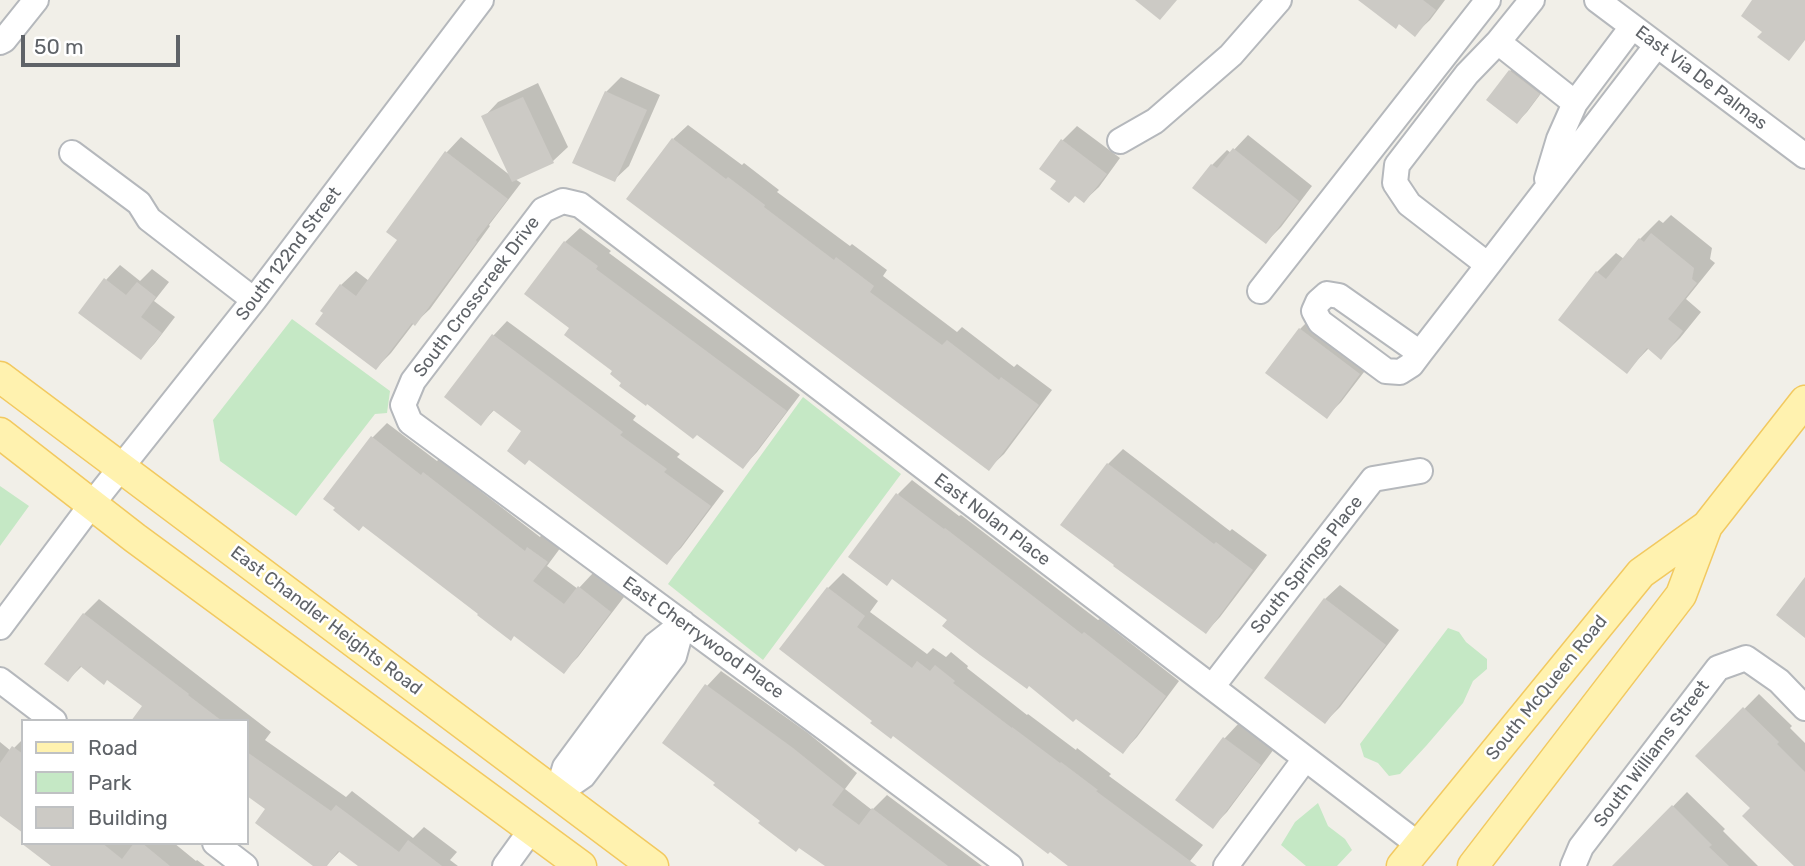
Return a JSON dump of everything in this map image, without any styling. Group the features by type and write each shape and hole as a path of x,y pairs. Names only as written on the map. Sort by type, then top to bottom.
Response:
{"main road":[{"name":"East Chandler Heights Road","path":"0,377 653,866"},
{"name":"South McQueen Road","path":"1410,856 1641,573 1707,526 1805,401"},
{"path":"0,433 146,546 581,866"},
{"name":"South McQueen Road","path":"1473,866 1681,595 1707,526"},
{"path":"531,830 557,794"}],"street":[{"path":"0,42 36,0"},
{"name":"South 122nd Street","path":"0,627 92,504 254,300 481,0"},
{"path":"1120,141 1155,121 1230,55 1279,0"},
{"path":"1260,290 1488,0"},
{"path":"1488,265 1409,204 1395,183 1397,165 1466,74 1498,42 1532,0"},
{"name":"East Via De Palmas","path":"1597,0 1805,156"},
{"path":"1541,196 1559,139 1575,103 1632,27"},
{"path":"1498,42 1575,103"},
{"path":"1420,353 1657,45"},
{"path":"72,153 139,203 149,219 254,300"},
{"name":"South Crosscreek Drive","path":"403,405 413,382 543,210 563,201"},
{"name":"East Nolan Place","path":"563,201 579,205 1212,687 1305,759 1410,856"},
{"name":"East Cherrywood Place","path":"403,405 410,422 1010,866"},
{"name":"South Springs Place","path":"1212,687 1373,479 1420,471"},
{"path":"557,794 565,767 622,708 655,645 683,623"},
{"name":"South Williams Street","path":"1573,866 1581,847 1718,668 1746,657 1779,681 1805,708"},
{"path":"0,680 51,719"},
{"path":"1226,866 1305,759"},
{"path":"505,866 531,830"},
{"path":"218,845 245,866"}],"green space":[{"path":"292,319 390,391 387,413 375,414 296,516 220,461 213,420"},
{"path":"803,397 901,474 763,660 668,584"},
{"path":"0,486 29,506 0,546"},
{"path":"1448,628 1459,632 1466,642 1487,659 1487,669 1473,681 1463,703 1426,746 1400,774 1389,776 1378,763 1364,757 1360,744"},
{"path":"1318,803 1328,826 1345,839 1352,850 1337,866 1306,866 1281,845 1295,822"}],"building":[{"path":"1135,0 1177,0 1160,20"},
{"path":"1358,0 1423,0 1436,10 1415,37 1399,24 1396,29"},
{"path":"1752,0 1805,0 1805,40 1789,61 1757,37 1762,32 1741,16"},
{"path":"1509,70 1540,94 1517,124 1486,100"},
{"path":"605,91 647,110 615,182 572,163"},
{"path":"523,97 554,163 512,182 481,116"},
{"path":"672,138 726,179 728,177 834,260 836,257 874,286 870,292 942,345 947,340 999,380 1001,377 1039,405 989,471 626,199"},
{"path":"1061,139 1107,174 1084,203 1075,196 1069,203 1050,189 1056,181 1039,169"},
{"path":"1233,148 1299,201 1266,244 1192,188 1211,164 1217,168"},
{"path":"445,151 508,199 415,326 412,323 376,370 315,324 323,313 320,311 340,284 356,296 397,240 386,232"},
{"path":"1651,233 1694,268 1692,279 1697,283 1668,319 1683,331 1661,360 1647,348 1627,374 1558,320 1596,271 1606,279 1639,238 1644,242"},
{"path":"564,241 598,266 596,269 787,411 743,469 697,435 693,439 619,386 621,383 610,374 612,371 564,335 569,328 524,294"},
{"path":"104,278 126,295 137,282 156,297 141,317 162,333 141,360 78,313"},
{"path":"1299,328 1360,374 1327,419 1265,373"},
{"path":"492,334 623,432 620,435 667,469 664,472 711,506 667,565 529,460 525,465 507,451 521,431 493,410 481,426 444,397"},
{"path":"371,436 421,475 423,472 525,551 527,547 548,562 533,581 564,604 578,586 611,612 564,674 514,636 511,641 363,526 359,531 323,499"},
{"path":"1107,463 1253,570 1206,634 1060,525"},
{"path":"896,493 1166,696 1123,754 1076,719 1073,722 1029,686 1027,689 980,655 942,626 947,620 892,579 887,586 848,557"},
{"path":"1805,577 1805,638 1776,615"},
{"path":"827,587 865,616 857,627 912,668 917,661 930,671 935,665 955,681 953,683 1197,866 1068,866 1050,852 1048,854 893,736 891,739 870,723 872,721 779,649"},
{"path":"1324,598 1386,645 1325,724 1264,678"},
{"path":"83,613 219,719 132,719 142,706 107,680 104,685 80,666 68,682 44,664"},
{"path":"705,684 844,789 832,805 859,825 872,808 948,866 825,866 799,848 796,852 713,785 715,783 662,743"},
{"path":"1743,707 1805,772 1805,866 1794,866 1742,816 1750,808 1695,756"},
{"path":"1223,737 1261,765 1213,829 1175,800"},
{"path":"12,746 21,753 21,832 0,816 0,763"},
{"path":"248,753 331,811 336,805 399,852 408,840 442,866 358,866 338,851 327,866 313,866 255,823 265,809 248,797"},
{"path":"1672,805 1729,866 1612,866"},
{"path":"24,845 104,845 122,859 132,845 144,845 170,866 51,866"}]}
